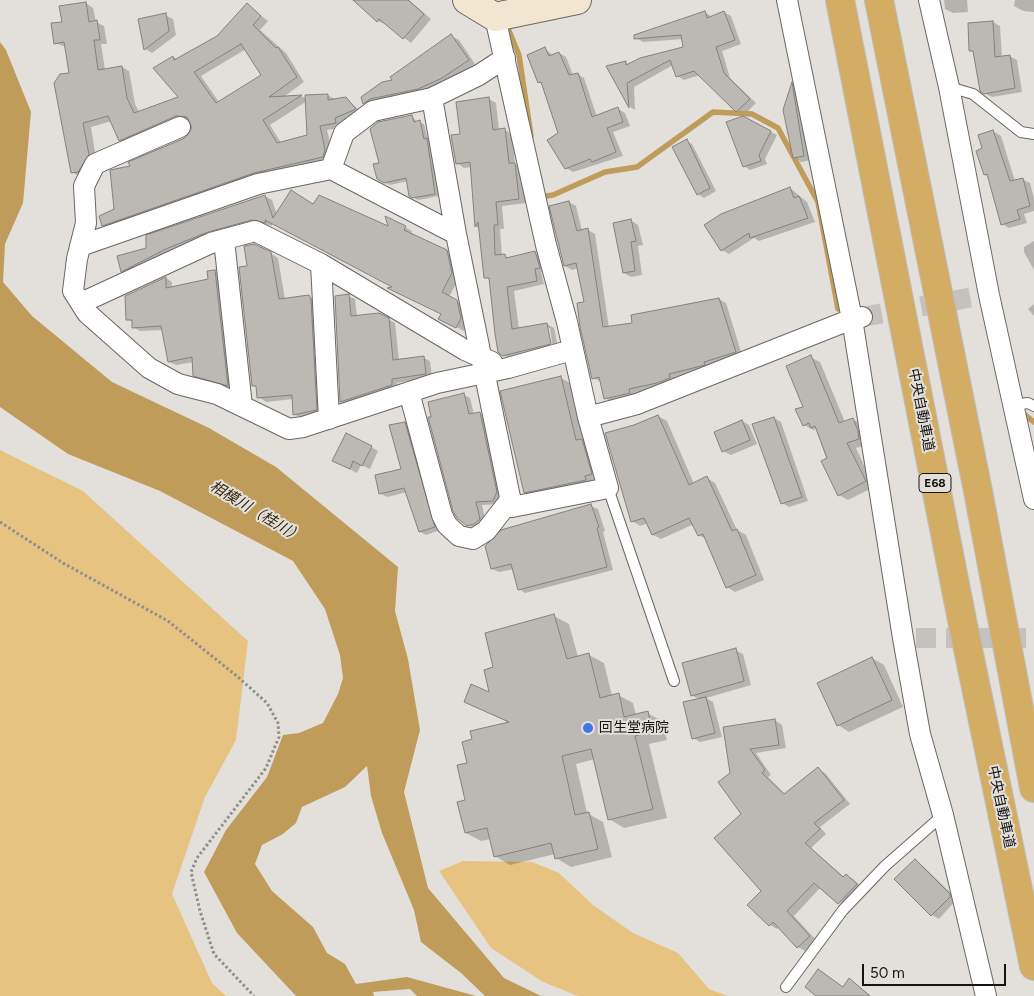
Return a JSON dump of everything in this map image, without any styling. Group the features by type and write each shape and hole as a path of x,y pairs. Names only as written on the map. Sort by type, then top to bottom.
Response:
{"highway":[{"name":"中央自動車道","path":"840,0 961,615 1034,966"},
{"path":"879,0 976,481 1034,788"}],"street":[{"path":"467,0 495,17 577,0"},
{"path":"787,0 857,318 909,638 920,734 943,814 986,996"},
{"path":"929,0 949,87 981,296 1013,405 1034,499"},
{"path":"432,98 456,234 512,507 608,488 588,416 567,322 546,245 495,17"},
{"path":"331,170 344,133 373,111 432,98 480,75 504,58"},
{"path":"180,127 95,164 84,186 86,223 80,246 73,291 87,313 149,368 178,384 216,394 289,429 329,419 483,365 508,368 572,350"},
{"path":"80,246 258,184 331,170 456,234"},
{"path":"81,303 224,240 256,231 321,264 465,350 483,365"},
{"path":"224,240 242,406"},
{"path":"321,264 329,419"},
{"path":"588,416 638,404 857,318"},
{"path":"409,392 442,515 447,525 459,536 473,539 486,531 511,499"}],"lane":[{"path":"949,87 973,94 1021,132 1034,134"},
{"path":"1013,405 1028,403 1034,406"},
{"path":"608,488 674,682"},
{"path":"786,987 844,910 885,866 943,814"}],"path":[{"path":"0,522 63,563 168,622 260,696 267,703 278,723 279,737 266,768 197,858 191,872 200,911 214,954 254,996"}],"shaded area":[{"path":"0,450 83,491 248,641 236,740 205,797 172,894 212,983 226,996 0,996"},
{"path":"463,861 532,862 559,873 593,905 633,933 678,953 709,989 728,996 578,996 543,982 491,948 439,871"}],"water":[{"name":"相模川（桂川）","path":"0,42 6,50 31,112 23,203 5,244 3,282 32,316 112,382 209,428 276,467 398,567 395,611 408,659 420,730 404,792 428,888 504,978 541,996 485,996 461,973 421,942 414,910 382,833 371,796 367,766 345,787 302,807 296,823 283,834 262,845 255,864 272,891 313,927 327,953 345,964 356,984 407,977 476,996 417,996 410,989 373,992 374,996 296,996 237,933 204,872 226,830 267,777 283,735 299,733 323,723 338,694 343,678 340,655 325,609 293,561 160,491 68,454 0,407"}],"building":[{"path":"353,0 408,0 424,14 403,39 379,19 377,22"},
{"path":"86,2 89,22 97,20 100,40 94,40 98,70 122,66 127,98 134,113 178,97 153,68 173,56 174,60 217,36 247,3 261,16 253,25 276,48 278,47 297,77 269,97 302,95 263,120 277,143 307,135 305,95 328,94 328,100 346,97 356,109 335,118 336,123 320,126 325,150 323,157 254,173 102,226 99,216 114,209 110,170 130,166 128,162 185,138 192,128 187,117 176,116 119,141 108,116 83,123 89,155 78,172 71,173 54,83 60,74 69,73 64,42 54,44 51,23 62,22 59,6","holes":["241,44 261,75 216,103 194,72"]},
{"path":"705,11 707,18 724,11 735,40 716,47 724,73 750,99 736,112 694,71 676,77 670,60 627,83 629,108 606,66 626,61 626,65 640,58 683,47 681,35 634,39 634,35"},
{"path":"166,13 169,31 144,50 138,19"},
{"path":"993,21 995,57 1010,55 1015,88 984,94 980,91 973,51 969,51 968,23"},
{"path":"451,34 469,60 442,78 418,89 370,99 363,104 361,97 382,82 392,80 390,77"},
{"path":"545,47 549,56 559,52 569,75 578,73 592,117 618,107 623,122 607,128 616,152 592,162 590,159 565,169 547,140 558,133 541,82 538,83 527,55"},
{"path":"792,82 804,156 793,158 783,110"},
{"path":"489,97 493,130 505,128 509,163 515,163 519,199 496,202 498,225 494,225 495,255 505,254 506,258 535,251 540,268 535,269 537,281 507,287 512,329 547,323 551,344 502,356 498,352 495,334 489,278 484,278 478,222 475,227 470,162 456,164 451,135 460,134 456,102"},
{"path":"412,115 414,122 420,120 424,139 427,138 435,194 412,198 409,196 406,178 384,183 377,179 373,164 379,163 370,129 378,122"},
{"path":"743,116 771,131 759,155 761,161 743,167 726,122"},
{"path":"993,130 1010,181 1023,178 1030,206 1017,210 1020,219 1001,225 987,174 984,175 976,151 982,148 978,135"},
{"path":"687,139 710,188 697,195 672,147"},
{"path":"790,187 794,198 799,196 808,218 750,238 749,233 721,251 704,225 721,214"},
{"path":"291,190 313,204 319,195 388,226 385,216 406,226 404,230 447,250 452,273 442,292 457,300 461,318 456,328 438,319 441,314 387,288 392,287 265,220 266,223 252,220 208,232 168,248 121,272 117,256 146,248 146,235 265,195 273,218"},
{"path":"569,201 577,231 588,228 603,327 632,323 631,315 719,298 736,352 704,362 705,365 669,374 670,378 657,383 629,389 630,393 604,399 599,377 592,379 580,327 577,303 584,302 576,263 564,266 549,206"},
{"path":"631,219 636,241 631,242 635,271 623,273 613,223"},
{"path":"254,244 271,252 279,299 309,295 311,299 317,410 293,415 292,395 257,398 256,386 252,386 239,267 247,266 244,246"},
{"path":"215,270 228,386 193,376 192,357 168,362 161,326 132,328 132,320 126,320 125,296 166,277 166,288 208,279 207,271"},
{"path":"349,294 351,316 379,313 389,318 393,360 424,356 426,374 392,379 392,385 340,402 335,296"},
{"path":"811,355 839,423 853,418 858,431 859,439 847,443 866,481 838,496 821,461 827,458 815,426 811,428 809,423 803,426 795,409 803,407 786,366"},
{"path":"561,376 576,440 582,439 592,474 585,476 586,480 524,493 500,391"},
{"path":"464,393 469,414 480,412 497,492 493,501 476,502 480,519 474,524 467,526 457,518 453,511 428,417 431,417 428,402"},
{"path":"658,415 689,485 707,476 732,531 737,529 756,575 726,588 703,534 698,536 689,518 652,535 644,518 631,522 605,433 634,425"},
{"path":"774,417 802,497 781,504 752,424"},
{"path":"742,420 750,440 722,452 714,432"},
{"path":"405,422 435,527 419,532 404,488 379,494 375,475 401,469 389,425"},
{"path":"346,433 372,446 362,466 353,461 350,469 332,461"},
{"path":"591,504 599,527 597,528 607,567 518,590 511,564 491,569 485,546 501,530"},
{"path":"554,614 567,659 589,653 600,698 619,693 624,717 648,711 652,731 635,736 653,809 608,820 591,749 562,756 575,815 589,812 598,849 555,859 551,843 494,857 487,828 465,833 457,802 465,800 457,765 467,763 462,742 472,739 470,731 509,722 464,702 471,684 489,692 484,670 493,667 485,633"},
{"path":"736,648 744,681 691,696 682,663"},
{"path":"872,657 892,700 837,726 817,683"},
{"path":"706,697 715,733 692,739 683,702"},
{"path":"775,719 779,745 750,749 765,770 762,773 784,794 818,767 844,800 814,823 820,829 805,843 843,877 846,874 857,884 838,904 814,883 787,911 810,936 797,948 773,922 769,926 747,905 761,891 714,838 741,814 718,782 730,773 723,727"},
{"path":"915,859 950,894 950,897 931,916 894,879"},
{"path":"818,969 843,987 849,978 870,996 816,996 805,987"}],"waterway":[{"path":"505,21 519,55 531,136"},
{"path":"540,194 540,197 553,195 605,172 637,167 713,112 752,114 778,128 818,202 838,309"},
{"path":"1020,411 1034,422"}],"tunnel":[{"path":"862,317 973,297"},
{"path":"916,638 1034,638"}],"place":[{"name":"回生堂病院","path":"588,728"}]}
